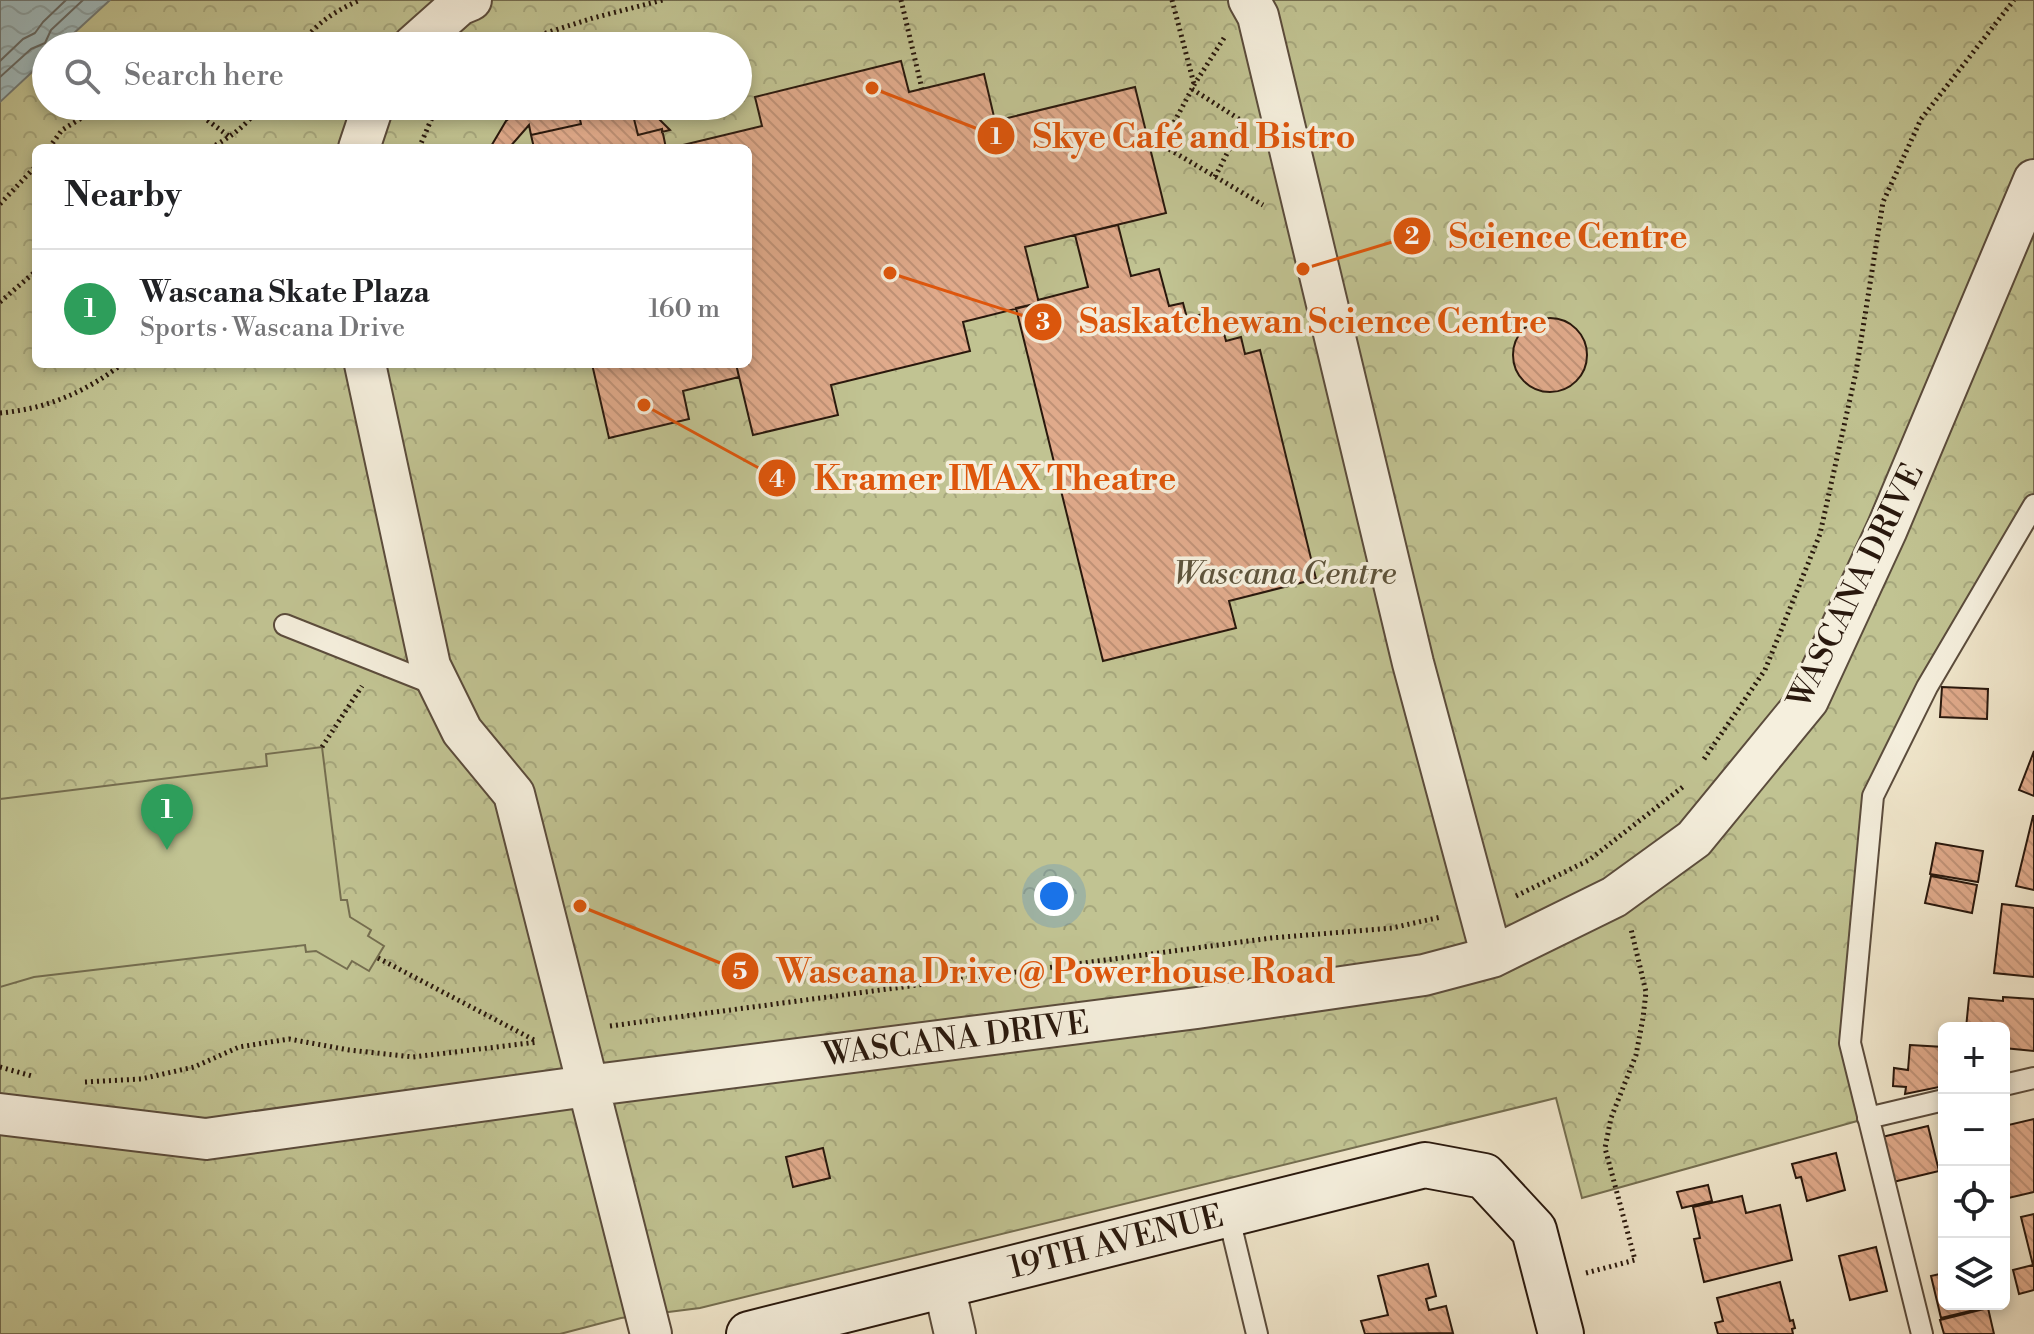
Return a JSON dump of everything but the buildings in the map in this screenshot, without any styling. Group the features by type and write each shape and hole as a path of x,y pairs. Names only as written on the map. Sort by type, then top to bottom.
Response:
{"street":[{"path":"429,32 459,5 471,0"},
{"path":"1249,0 1258,16 1262,117 1310,233 1413,663 1492,957"},
{"path":"360,144 368,120"},
{"name":"WASCANA DRIVE","path":"0,1114 206,1139 587,1086 1197,1008 1424,975 1492,957 1614,897 1694,839 1808,700 1887,529 2034,180"},
{"path":"366,368 430,666 462,731 514,794 555,1037 587,1086 651,1334"},
{"name":"19TH AVENUE","path":"749,1334 1425,1165 1484,1176 1534,1230 1548,1283"},
{"path":"1548,1283 1561,1334"},
{"path":"944,1286 955,1334"}],"lane":[{"path":"1922,1334 1850,1043 1873,796 1927,687 2034,505"},
{"path":"285,625 440,687"},
{"path":"2010,1084 2034,1078"},
{"path":"1868,1118 1938,1101"},
{"path":"1228,1214 1257,1334"}],"path":[{"path":"310,32 334,12 360,0"},
{"path":"552,32 663,0"},
{"path":"901,0 922,89"},
{"path":"1171,0 1193,87"},
{"path":"1697,769 1765,670 1820,534 1856,372 1883,202 1921,119 2014,0"},
{"path":"1162,145 1225,36"},
{"path":"1193,87 1262,117 1215,177"},
{"path":"52,144 62,130 78,120"},
{"path":"207,120 230,137"},
{"path":"217,144 250,120"},
{"path":"421,144 431,120"},
{"path":"1150,147 1162,145 1310,233"},
{"path":"0,204 32,170"},
{"path":"0,302 32,274"},
{"path":"0,413 25,411 59,402 115,368"},
{"path":"322,747 377,662"},
{"path":"73,1083 141,1079 194,1067 239,1047 289,1039 413,1057 1256,940 1392,928 1518,896 1589,860 1689,782"},
{"path":"1548,1283 1635,1260 1605,1148 1611,1118 1636,1055 1646,992 1629,922 1589,860"},
{"path":"378,958 555,1037"},
{"path":"0,1067 45,1079"}],"green space":[{"name":"Wascana Centre","path":"0,0 2034,0 2034,511 1873,796 1850,1042 1868,1118 1582,1198 1556,1098 700,1308 621,1318 560,1334 0,1334"},
{"path":"322,747 341,900 347,900 350,917 371,930 368,936 384,946 369,971 352,961 347,969 316,951 306,952 305,945 34,977 0,987 0,799 267,766 266,754"}],"water":[{"path":"0,0 110,0 75,32 32,32 32,72 0,102"}],"place":[{"name":"Skye Café and Bistro","path":"872,88"},
{"name":"Science Centre","path":"1303,269"},
{"name":"Saskatchewan Science Centre","path":"890,273"},
{"name":"Kramer IMAX Theatre","path":"644,405"},
{"name":"Wascana Skate Plaza","path":"167,850"},
{"name":"Wascana Drive @ Powerhouse Road","path":"580,906"}]}
